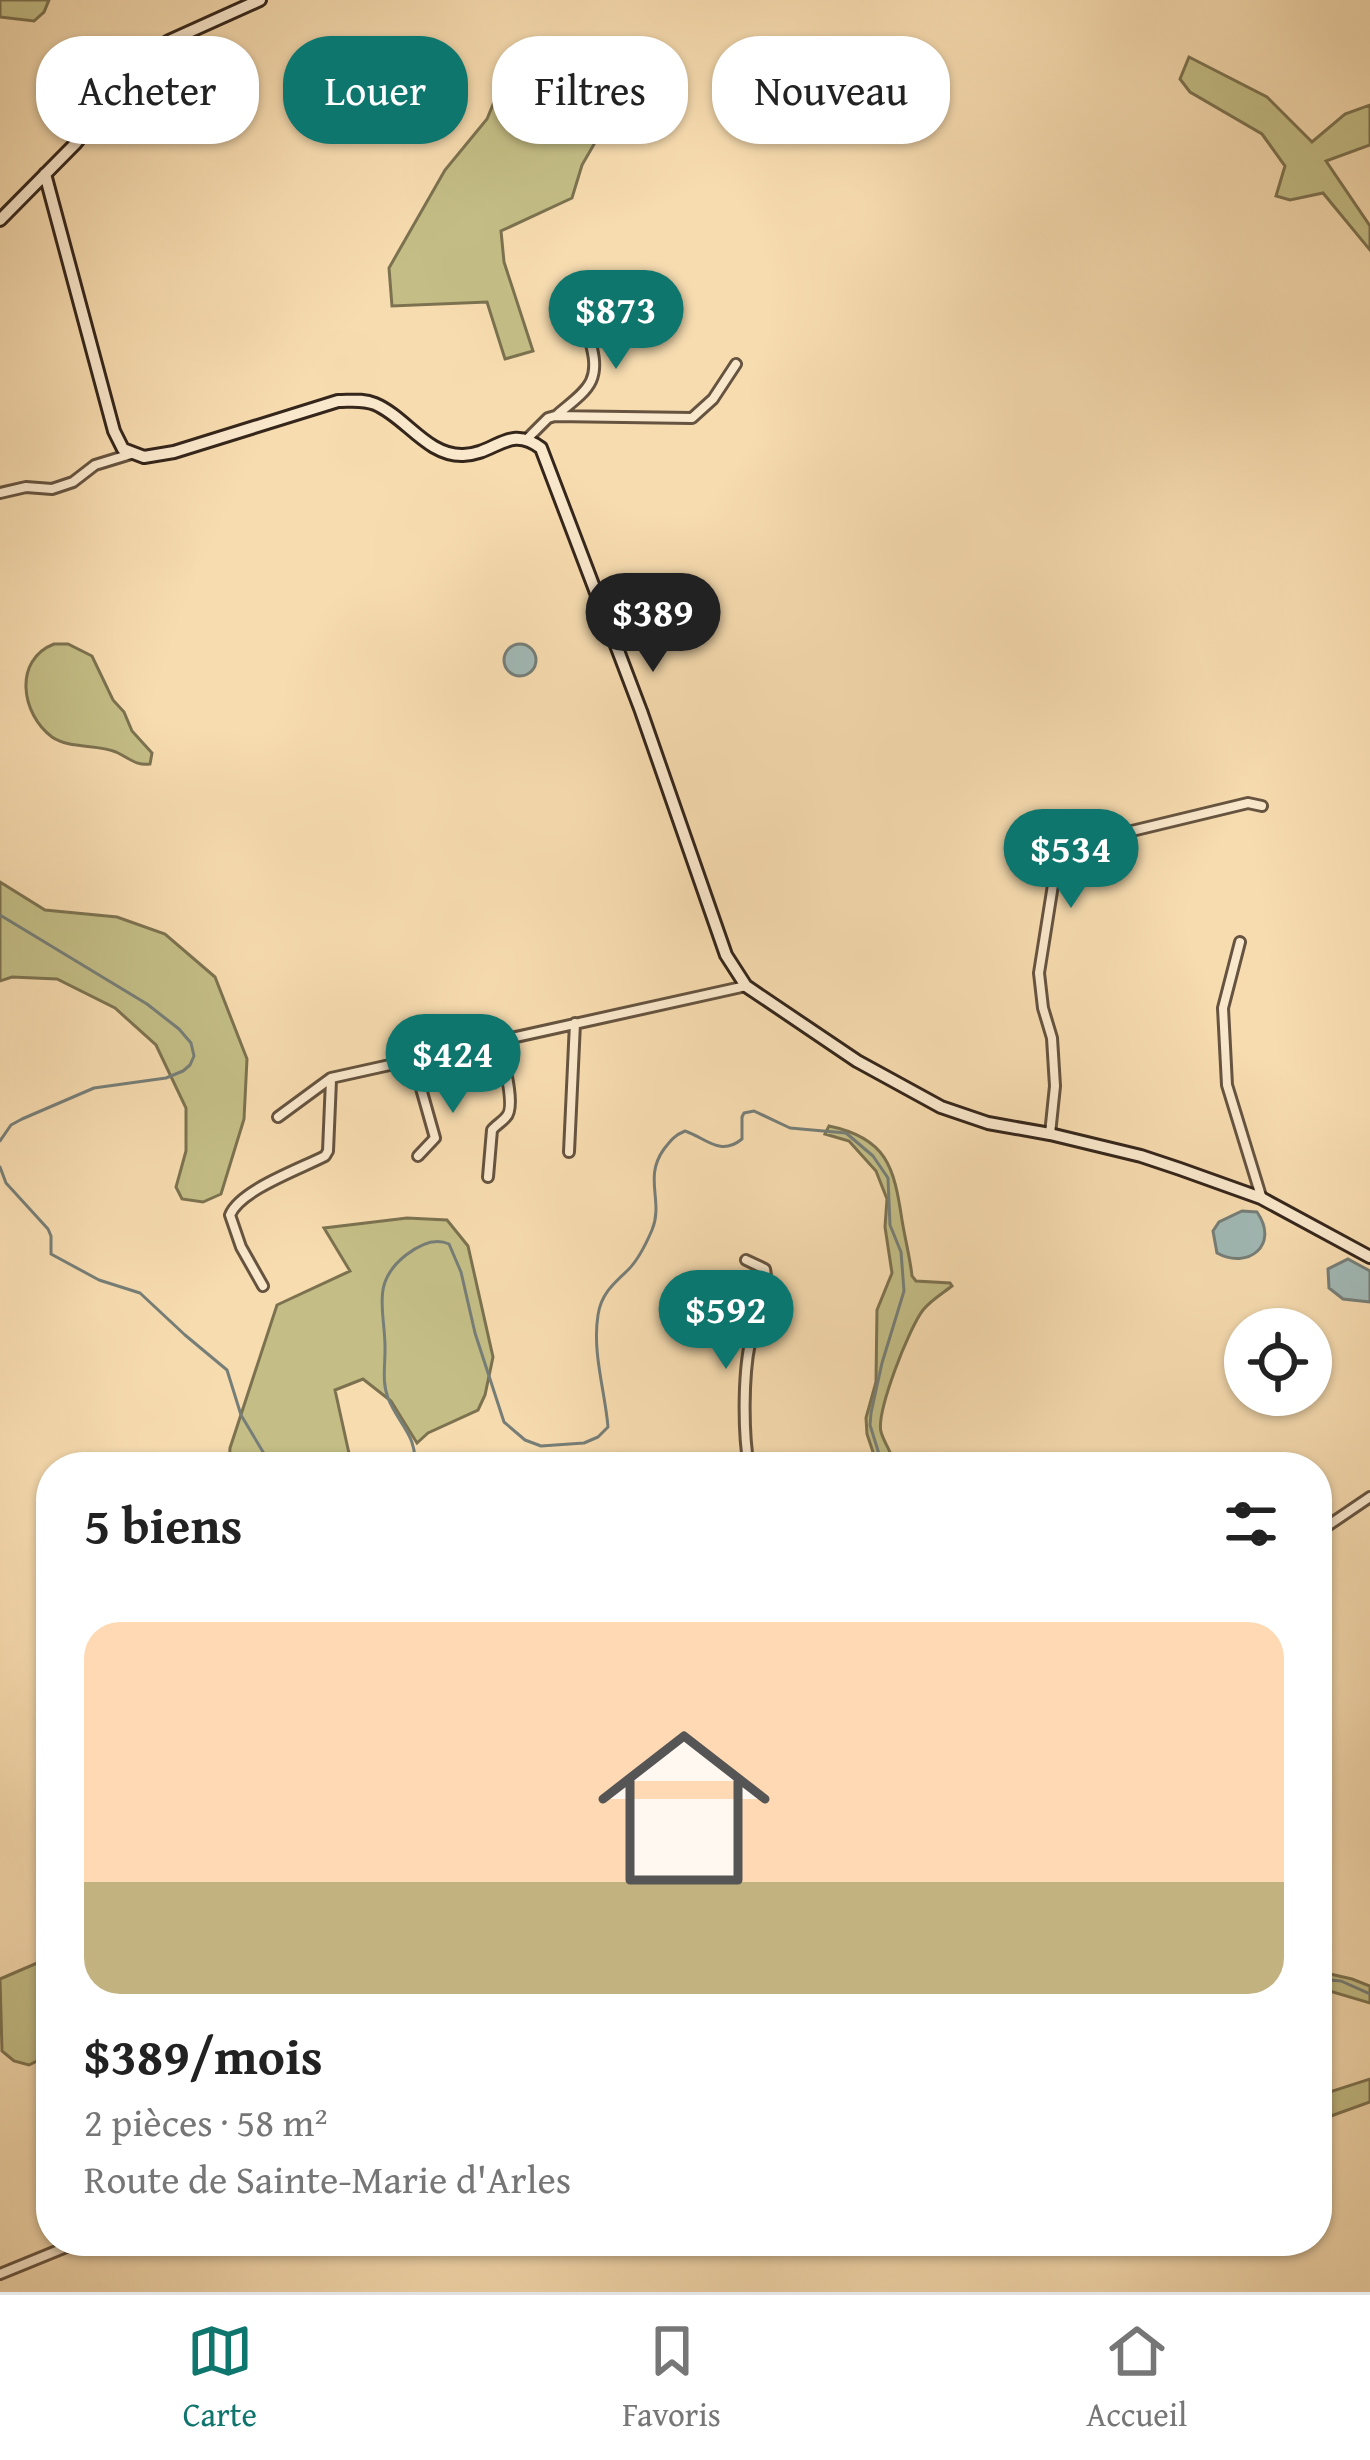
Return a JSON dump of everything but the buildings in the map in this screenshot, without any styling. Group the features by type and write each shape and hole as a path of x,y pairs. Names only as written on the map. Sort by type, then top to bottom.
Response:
{"main road":[{"path":"0,220 75,144 147,55 260,0"},
{"path":"45,174 114,431 131,454 144,457 174,452 338,401 360,400 400,419 442,452 460,455 508,439 528,438 542,448 641,710 726,955 746,986 857,1060 941,1107 988,1123 1142,1156 1261,1198 1370,1257"}],"street":[{"path":"556,416 592,379 593,361 580,302 583,285"},
{"path":"528,438 556,416 692,418 713,399 736,364"},
{"path":"0,493 26,487 52,489 73,482 95,465 131,454"},
{"path":"1050,1134 1055,1086 1052,1038 1042,1008 1039,973 1060,859 1082,843 1248,803 1262,806"},
{"path":"1240,943 1223,1008 1227,1084 1261,1198"},
{"path":"278,1117 331,1078 746,986"},
{"path":"568,1152 575,1023"},
{"path":"488,1177 492,1130 511,1106 499,1040"},
{"path":"413,1059 435,1138 418,1156"},
{"path":"263,1286 241,1247 231,1210 243,1197 325,1156 331,1078"},
{"path":"746,1260 765,1270 768,1283 749,1348 748,1452"},
{"path":"1332,1523 1370,1497"},
{"path":"0,2274 44,2256"}],"shaded area":[{"path":"0,0 49,0 34,21 0,17"},
{"path":"1189,57 1267,97 1312,142 1345,114 1370,105 1370,145 1326,161 1370,226 1370,250 1323,193 1290,200 1276,196 1285,166 1262,134 1190,92 1180,79"},
{"path":"492,107 492,144 594,144 572,198 501,231 504,262 533,351 505,359 487,302 392,306 389,268 445,170"},
{"path":"54,644 68,644 92,656 132,731 152,753 150,764 59,741 42,727 28,702 27,674 41,652"},
{"path":"0,882 45,910 117,917 165,934 215,977 247,1059 244,1119 221,1194 203,1202 182,1199 176,1187 186,1151 186,1108 156,1045 115,1008 57,979 0,981"},
{"path":"829,1126 864,1138 875,1147 891,1170 912,1276 916,1281 952,1286 923,1310 902,1351 881,1422 890,1452 873,1452 866,1418 876,1382 877,1310 892,1273 885,1227 887,1199 876,1171 849,1141 825,1134"},
{"path":"407,1218 447,1220 468,1246 493,1357 485,1395 478,1410 417,1443 391,1401 363,1379 335,1390 349,1452 230,1452 277,1305 350,1271 324,1228"},
{"path":"36,1963 36,2062 29,2065 2,2051 0,1979"},
{"path":"1332,1974 1370,1986 1370,2003 1332,1992"},
{"path":"1370,2079 1370,2102 1332,2116 1332,2091"}],"water":[{"path":"520,644 531,649 536,660 531,671 520,676 509,671 504,660 509,649"},
{"path":"1242,1211 1257,1212 1263,1224 1263,1244 1240,1258 1217,1253 1213,1231 1219,1222"},
{"path":"1348,1259 1370,1271 1370,1302 1343,1299 1329,1288 1328,1269"}],"waterway":[{"path":"0,915 147,1004 179,1029 191,1043 194,1056 183,1071 166,1078 94,1088 22,1119 0,1141"},
{"path":"414,1452 384,1380 383,1288 395,1266 421,1245 449,1244 504,1422 525,1440 541,1446 584,1443 598,1437 608,1427 597,1343 600,1308 609,1290 639,1256 652,1230 658,1160 671,1140 685,1131 720,1146 734,1144 742,1139 744,1113 754,1111 790,1128 846,1133 873,1156 888,1178 890,1225 901,1252 904,1291 871,1413 878,1452"},
{"path":"0,1167 6,1183 48,1229 51,1254 99,1280 140,1293 227,1370 241,1415 263,1452"},
{"path":"1332,1980 1370,1994"}]}
